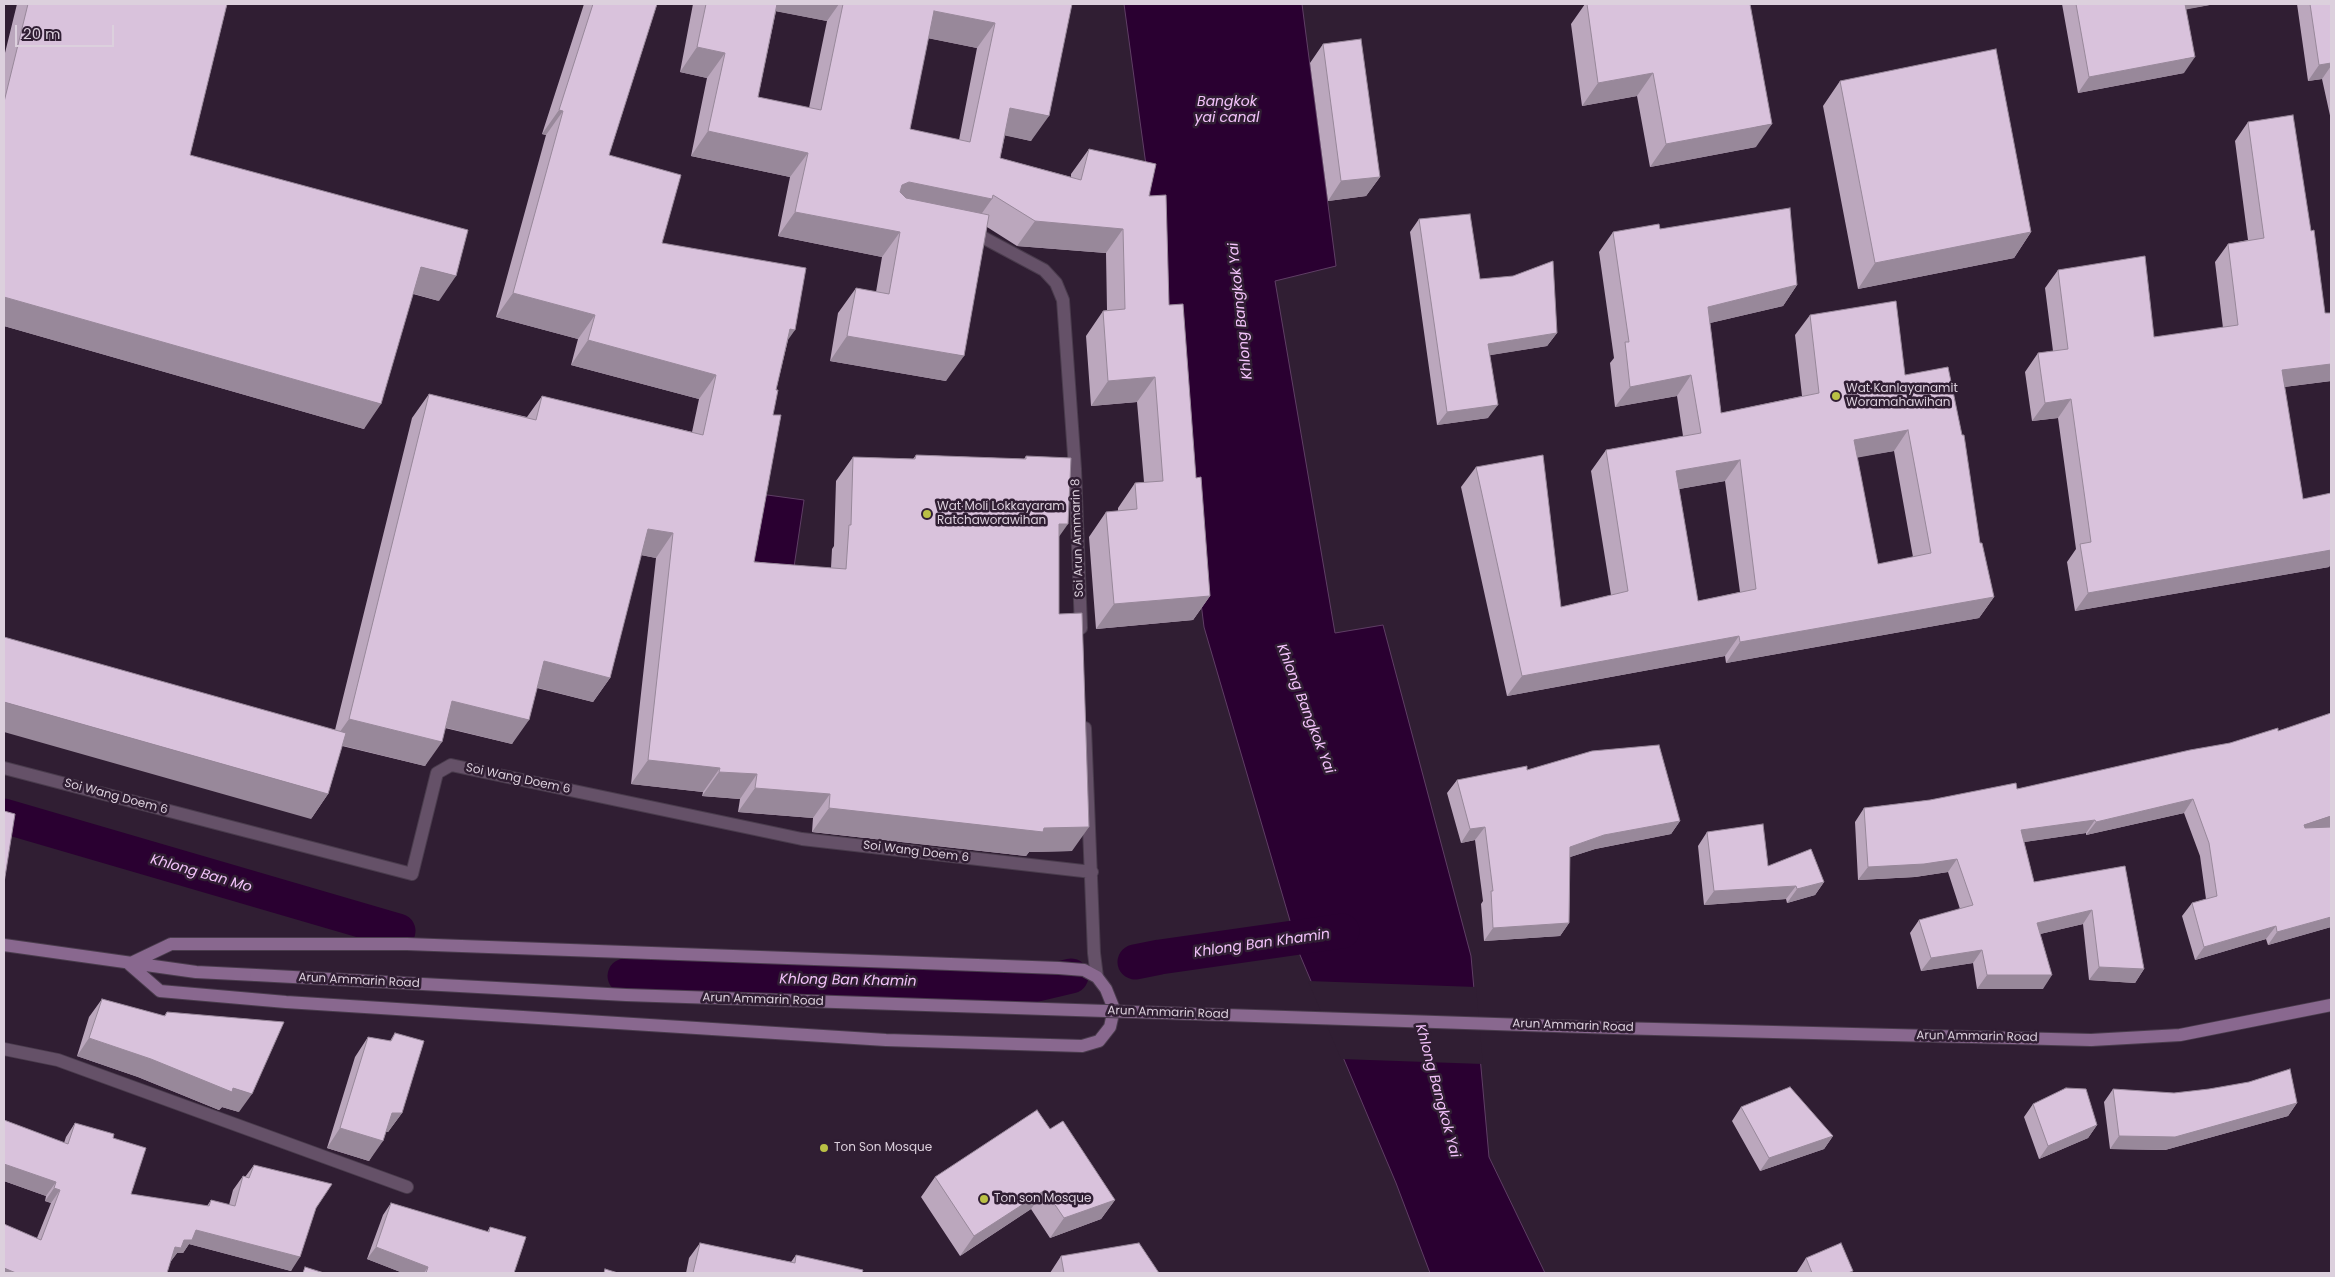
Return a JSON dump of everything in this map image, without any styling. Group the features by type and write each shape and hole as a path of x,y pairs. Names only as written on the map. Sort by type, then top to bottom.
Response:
{"main road":[{"path":"170,944 407,944 1059,968 1084,970 1096,977 1106,989 1114,1009 1110,1028 1099,1041 1082,1046 886,1040 286,1002 160,991 129,964 170,944"},
{"name":"Arun Ammarin Road","path":"4,945 129,964 196,972 256,976 646,996 1614,1028 2091,1040 2180,1036 2331,1005"}],"street":[{"name":"Soi Arun Ammarin 8","path":"957,228 976,232 1044,270 1056,283 1063,300 1075,469 1082,636"},
{"path":"1085,715 1096,977"},
{"name":"Soi Wang Doem 6","path":"4,768 412,874 437,773 451,765 802,839 1092,872"},
{"path":"4,1049 58,1060 407,1187"}],"water":[{"name":"Bangkok yai canal","path":"1124,4 1302,4 1336,266 1275,281 1335,633 1383,625 1471,956 1489,1157 1545,1273 1430,1273 1396,1183 1300,955 1204,627"},
{"path":"760,494 804,500 794,567 750,561"}],"pier":[{"path":"1308,981 1476,987 1483,1064 1341,1059"}],"building":[{"path":"28,4 227,4 190,155 468,230 456,276 421,267 381,404 4,297 4,102"},
{"path":"593,4 657,4 609,155 681,175 662,243 806,268 795,330 790,329 776,390 778,390 773,415 781,415 754,562 846,569 849,525 851,525 853,457 915,459 916,455 1026,459 1026,456 1071,458 1068,524 1059,524 1059,614 1082,613 1089,827 1044,828 1043,832 829,808 830,794 755,788 757,774 719,772 720,768 648,760 673,533 648,529 610,678 544,661 529,720 452,701 442,742 349,719 429,394 536,420 542,396 703,435 716,375 588,340 595,315 513,293 563,111 559,110"},
{"path":"706,4 777,4 758,97 821,110 843,4 1072,4 1049,116 1010,108 1000,158 1081,180 1089,149 1156,164 1149,196 1166,195 1169,305 1183,304 1196,478 1201,477 1210,596 1114,604 1106,512 1137,509 1135,483 1163,481 1155,377 1108,381 1103,311 1125,309 1123,229 1035,221 993,195 992,199 909,182 902,185 900,192 906,198 989,215 964,356 847,336 856,288 889,294 900,232 795,212 808,153 708,131 725,53 697,47","holes":["934,11 995,23 970,142 910,129"]},
{"path":"1587,4 1750,4 1772,124 1666,144 1653,73 1598,83"},
{"path":"2076,4 2185,4 2195,57 2089,77"},
{"path":"2310,4 2331,4 2331,63 2319,65"},
{"path":"1361,39 1380,177 1341,181 1323,44"},
{"path":"1996,49 2031,232 1875,263 1840,81"},
{"path":"2293,115 2311,231 2314,230 2325,313 2331,313 2331,364 2282,370 2303,499 2331,493 2331,550 2088,593 2080,544 2091,542 2071,399 2045,403 2038,353 2068,349 2058,270 2145,256 2154,337 2238,325 2228,244 2264,238 2248,122"},
{"path":"1790,208 1797,285 1708,307 1721,413 1819,393 1810,315 1896,301 1905,375 1948,367 1962,435 1964,435 1980,543 1982,543 1994,597 1740,642 1739,636 1522,676 1476,467 1543,455 1561,607 1628,591 1606,450 1701,433 1691,375 1630,387 1625,342 1629,342 1613,232 1659,224 1660,229","holes":["1908,430 1931,553 1878,564 1854,440","1740,460 1756,589 1698,601 1676,471"]},
{"path":"1470,214 1480,279 1513,276 1553,261 1557,333 1488,344 1498,405 1447,412 1419,219"},
{"path":"4,637 346,733 328,794 4,702"},
{"path":"2331,713 2331,816 2304,825 2305,828 2331,827 2331,917 2277,932 2276,926 2204,947 2192,903 2217,896 2209,843 2193,799 2096,822 2095,820 2021,830 2034,882 2125,866 2144,969 2099,967 2092,910 2037,923 2052,975 1987,975 1982,950 1931,958 1919,920 1973,905 1957,859 1924,864 1868,867 1864,808 1930,800 2016,783 2017,789 2190,750 2230,743 2278,728 2278,731"},
{"path":"1659,745 1680,821 1604,835 1570,847 1569,923 1493,928 1491,891 1493,891 1485,827 1470,829 1457,780 1527,766 1527,770 1592,751"},
{"path":"4,811 15,814 4,883"},
{"path":"1763,824 1768,866 1811,849 1824,882 1797,889 1796,886 1714,891 1707,832"},
{"path":"102,999 165,1016 167,1012 284,1022 252,1094 233,1088 232,1092 151,1059 89,1038"},
{"path":"395,1033 424,1041 402,1113 392,1113 383,1141 340,1128 368,1037 391,1041"},
{"path":"2290,1069 2297,1103 2175,1137 2119,1136 2113,1089 2174,1093 2249,1082"},
{"path":"1790,1087 1833,1136 1769,1158 1741,1107"},
{"path":"2066,1088 2086,1089 2097,1125 2048,1146 2033,1104"},
{"path":"1037,1110 1050,1129 1063,1121 1115,1200 1064,1218 1045,1190 974,1236 935,1177"},
{"path":"4,1120 68,1144 75,1123 114,1134 113,1138 146,1148 131,1194 209,1206 211,1200 235,1206 243,1176 249,1178 254,1165 332,1184 316,1208 300,1257 196,1230 192,1240 184,1240 181,1248 175,1247 167,1273 16,1273 4,1268 4,1224 41,1240 60,1190 54,1188 56,1182 4,1164"},
{"path":"391,1203 489,1232 490,1227 526,1237 514,1273 426,1273 428,1267 376,1247"},
{"path":"700,1243 795,1263 796,1255 863,1270 862,1273 693,1273"},
{"path":"1139,1243 1159,1273 1064,1273 1061,1256"},
{"path":"1841,1243 1853,1271 1848,1273 1812,1273 1806,1258"},
{"path":"305,1267 324,1273 303,1273"},
{"path":"605,1269 618,1273 604,1273"}],"waterway":[{"name":"Khlong Ban Mo","path":"4,816 398,931"},
{"name":"Khlong Ban Khamin","path":"1135,962 1342,931"},
{"name":"Khlong Ban Khamin","path":"625,976 1033,985 1071,976"}],"place":[{"name":"Wat Kanlayanamit Woramahawihan","path":"1836,396"},
{"name":"Wat Moli Lokkayaram Ratchaworawihan","path":"927,514"},
{"name":"Ton Son Mosque","path":"824,1148"},
{"name":"Ton son Mosque","path":"984,1199"}],"water label":[{"name":"Khlong Bangkok Yai","path":"1241,311"},
{"name":"Khlong Bangkok Yai","path":"1305,709"},
{"name":"Khlong Bangkok Yai","path":"1437,1091"}]}
